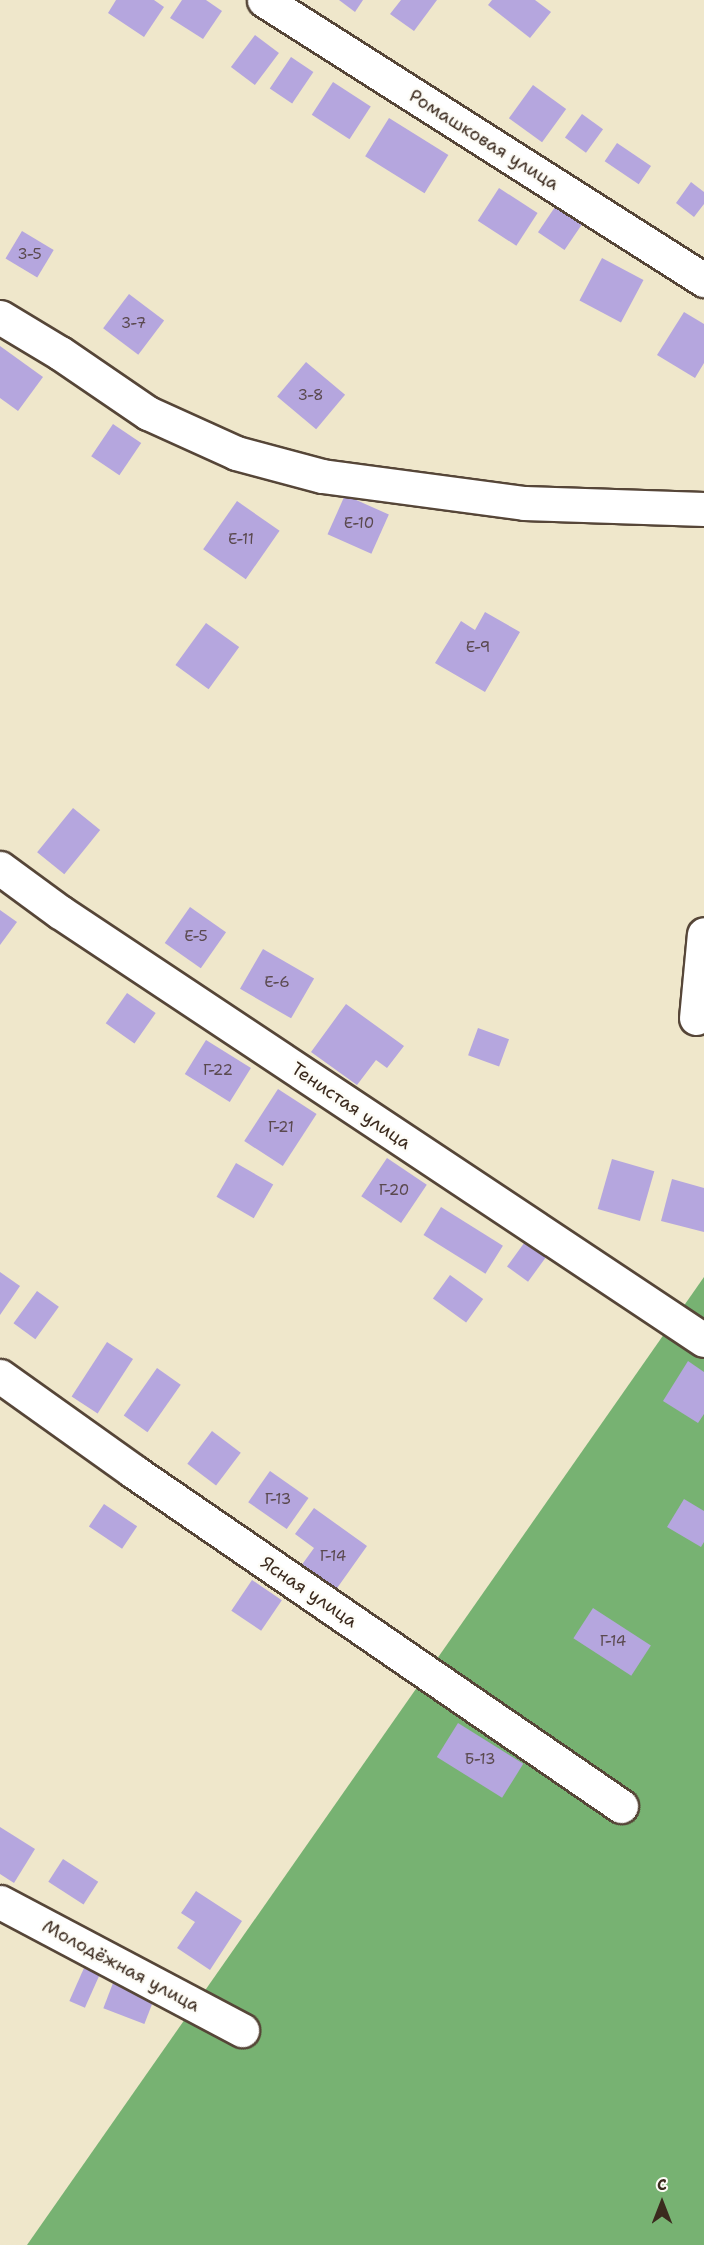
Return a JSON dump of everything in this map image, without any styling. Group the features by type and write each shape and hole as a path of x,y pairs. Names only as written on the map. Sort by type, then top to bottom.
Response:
{"street":[{"name":"Ромашковая улица","path":"264,0 704,280"},
{"path":"0,317 60,353 148,413 236,453 322,476 524,503 704,509"},
{"name":"Тенистая улица","path":"0,868 60,912 704,1340"},
{"path":"696,1018 704,934"},
{"name":"Ясная улица","path":"0,1376 142,1478 621,1806"},
{"name":"Молодёжная улица","path":"0,1902 242,2030"}],"green space":[{"path":"704,1277 704,2245 27,2245"}],"building":[{"path":"116,0 154,0 164,7 144,37 108,13"},
{"path":"182,0 206,0 222,11 203,39 170,18"},
{"path":"339,0 363,0 355,12"},
{"path":"401,0 437,0 414,31 390,14"},
{"path":"492,0 535,0 551,12 530,38 488,5"},
{"path":"255,35 279,53 255,85 231,67"},
{"path":"291,57 313,72 292,104 270,89"},
{"path":"333,82 371,107 349,139 312,115"},
{"path":"533,85 566,109 542,142 509,118"},
{"path":"582,114 603,129 586,153 565,137"},
{"path":"389,118 448,155 425,193 365,156"},
{"path":"617,143 651,166 639,184 605,161"},
{"path":"691,182 704,192 704,204 694,217 676,203"},
{"path":"499,188 538,213 516,246 478,221"},
{"path":"557,204 584,222 565,250 538,232"},
{"path":"22,231 54,250 37,277 6,258"},
{"path":"602,258 643,280 621,322 579,300"},
{"path":"129,294 164,320 138,355 103,328"},
{"path":"684,312 704,324 704,363 695,378 657,355"},
{"path":"0,346 43,377 18,411 0,398"},
{"path":"306,362 345,395 316,429 277,396"},
{"path":"113,424 141,443 119,475 91,456"},
{"path":"345,495 389,515 371,554 328,534"},
{"path":"237,501 280,531 246,579 203,549"},
{"path":"485,612 520,632 485,692 435,663 461,621 475,630"},
{"path":"206,623 239,647 209,689 175,665"},
{"path":"73,808 100,830 64,874 37,852"},
{"path":"190,907 226,932 201,968 165,943"},
{"path":"0,910 17,922 0,945"},
{"path":"263,949 314,978 291,1018 240,989"},
{"path":"127,993 156,1013 134,1043 106,1023"},
{"path":"346,1004 404,1046 387,1068 376,1060 357,1085 311,1052"},
{"path":"478,1028 509,1039 499,1067 468,1055"},
{"path":"206,1040 251,1068 230,1102 185,1074"},
{"path":"278,1089 317,1114 283,1166 244,1141"},
{"path":"387,1158 427,1185 401,1223 361,1196"},
{"path":"612,1159 654,1171 640,1221 598,1209"},
{"path":"236,1163 273,1184 254,1218 217,1197"},
{"path":"672,1179 704,1188 704,1232 661,1221"},
{"path":"441,1207 503,1246 485,1274 424,1235"},
{"path":"527,1239 548,1254 528,1282 507,1267"},
{"path":"0,1272 20,1286 0,1315"},
{"path":"450,1275 483,1299 466,1323 433,1298"},
{"path":"37,1291 59,1307 35,1339 13,1323"},
{"path":"107,1342 133,1359 98,1413 72,1397"},
{"path":"688,1361 704,1372 704,1414 698,1423 663,1401"},
{"path":"157,1368 181,1385 147,1432 124,1416"},
{"path":"212,1431 241,1453 216,1485 187,1464"},
{"path":"270,1471 309,1498 287,1529 248,1502"},
{"path":"684,1499 704,1511 704,1542 701,1547 667,1527"},
{"path":"104,1504 137,1526 122,1549 89,1526"},
{"path":"314,1508 367,1546 335,1591 301,1566 314,1548 295,1534"},
{"path":"252,1580 282,1600 261,1631 231,1611"},
{"path":"593,1608 651,1646 631,1676 573,1638"},
{"path":"458,1723 523,1764 502,1798 437,1757"},
{"path":"0,1827 35,1849 14,1883 0,1874"},
{"path":"63,1859 98,1882 84,1905 48,1882"},
{"path":"196,1891 242,1921 210,1970 177,1948 195,1922 181,1913"},
{"path":"84,1968 100,1975 85,2008 69,2001"},
{"path":"113,1983 154,1999 144,2024 103,2008"}]}
